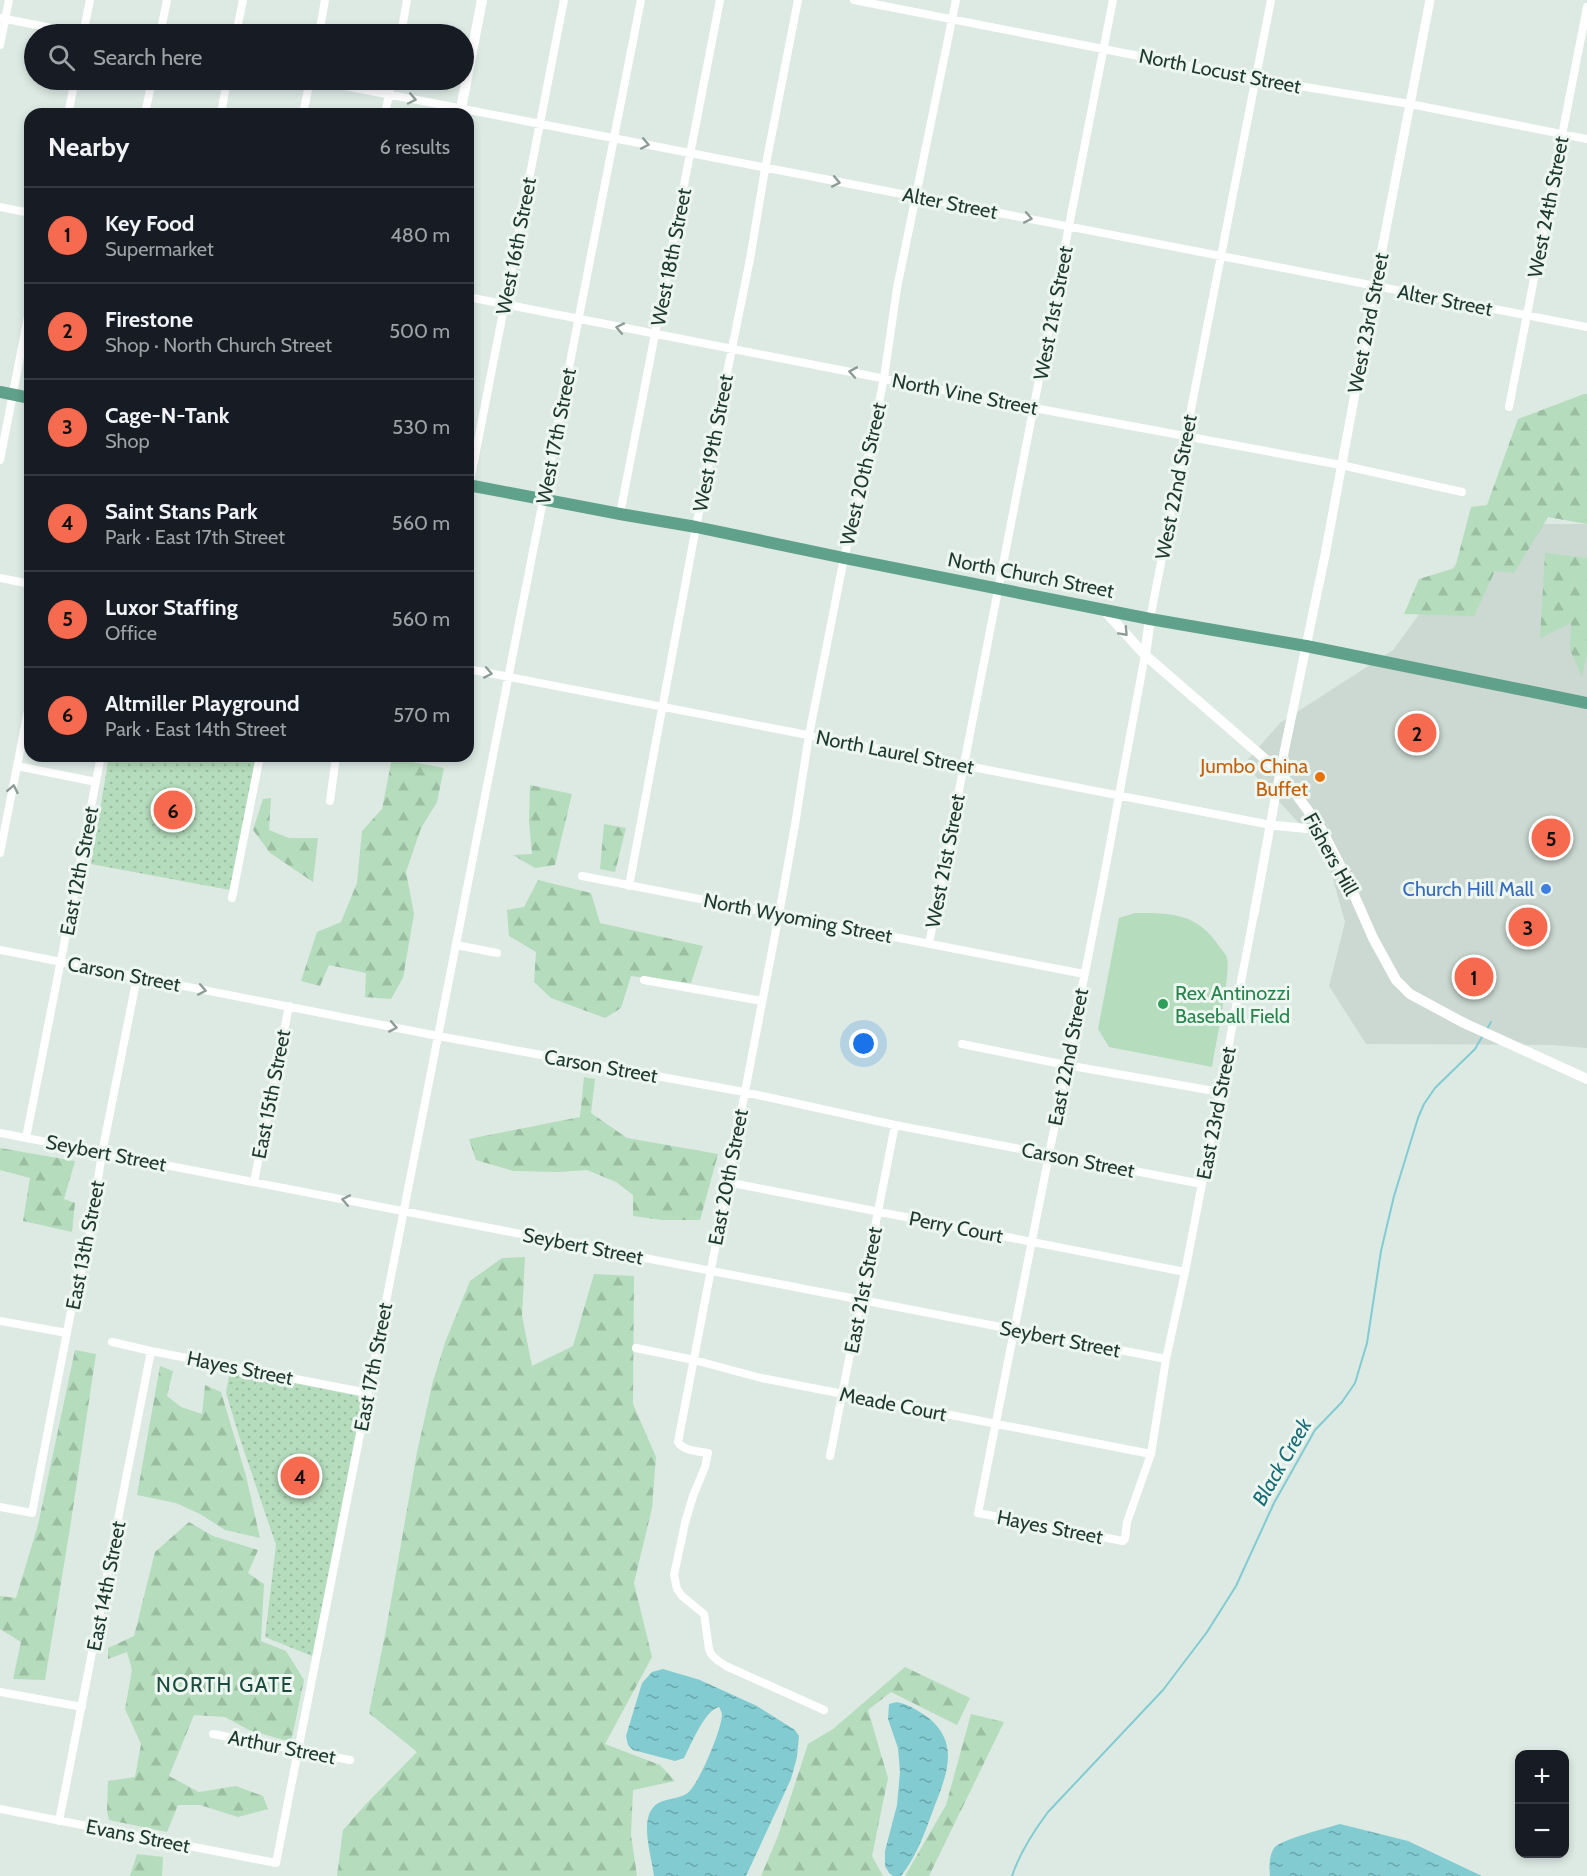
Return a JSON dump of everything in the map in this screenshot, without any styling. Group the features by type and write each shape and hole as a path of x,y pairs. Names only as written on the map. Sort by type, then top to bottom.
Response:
{"main road":[{"path":"474,40 482,0"},
{"path":"461,108 464,90"},
{"path":"6,394 24,397"},
{"name":"North Church Street","path":"474,488 696,527 998,589 1150,619 1306,646 1587,703"},
{"name":"Fishers Hill","path":"1103,609 1145,655 1280,772 1322,830 1373,938 1396,980 1410,994 1464,1023 1587,1078"},
{"name":"West 22nd Street","path":"1145,655 1150,619"}],"street":[{"path":"0,45 3,19 9,0"},
{"path":"85,24 90,0"},
{"path":"162,24 167,0"},
{"path":"238,24 243,0"},
{"path":"321,24 326,0"},
{"path":"402,24 407,0"},
{"name":"West 16th Street","path":"474,457 564,0"},
{"name":"West 17th Street","path":"470,872 641,0"},
{"name":"West 18th Street","path":"620,514 720,0"},
{"name":"West 19th Street","path":"629,886 798,0"},
{"name":"North Locust Street","path":"854,0 1256,79 1410,104 1587,139"},
{"name":"West 20th Street","path":"779,914 809,735 844,558 884,378 897,288 956,0"},
{"name":"West 21st Street","path":"929,944 1113,0"},
{"name":"West 22nd Street","path":"1150,619 1271,0"},
{"name":"West 23rd Street","path":"1306,646 1430,0"},
{"name":"West 24th Street","path":"1509,407 1587,7"},
{"path":"3,19 30,24"},
{"path":"69,108 73,90"},
{"path":"146,108 150,90"},
{"path":"222,108 225,90"},
{"path":"305,108 309,90"},
{"name":"Alter Street","path":"367,90 447,108"},
{"path":"386,108 390,90"},
{"name":"Alter Street","path":"474,113 614,138 1587,327"},
{"path":"0,207 24,212"},
{"name":"North Vine Street","path":"474,298 731,350 1341,465 1462,492"},
{"path":"0,460 6,394 24,328"},
{"path":"0,578 24,583"},
{"name":"East 23rd Street","path":"1123,1541 1127,1522 1151,1454 1166,1359 1185,1272 1306,646"},
{"name":"West 22nd Street","path":"1084,974 1145,655"},
{"name":"North Laurel Street","path":"474,670 1271,825 1322,830"},
{"path":"0,853 24,730"},
{"name":"East 12th Street","path":"26,1138 100,762"},
{"path":"232,898 259,762"},
{"path":"330,801 335,762"},
{"path":"17,766 96,782"},
{"name":"East 17th Street","path":"276,1863 470,872"},
{"name":"North Wyoming Street","path":"582,876 1084,974"},
{"name":"East 20th Street","path":"779,914 678,1442 684,1448 708,1453 685,1523 674,1575 677,1589 682,1596 704,1614 706,1641 711,1654 726,1666 824,1710"},
{"path":"456,945 497,953"},
{"name":"Carson Street","path":"0,950 438,1036 744,1092 895,1125 1202,1184"},
{"name":"East 22nd Street","path":"996,1424 1084,974"},
{"name":"East 13th Street","path":"0,1507 32,1513 73,1301 88,1246 102,1153 137,977"},
{"path":"644,980 762,1002"},
{"name":"East 15th Street","path":"254,1182 289,1006"},
{"path":"962,1044 1220,1092"},
{"name":"East 21st Street","path":"830,1456 895,1125"},
{"name":"Seybert Street","path":"0,1133 1166,1359"},
{"name":"Perry Court","path":"727,1182 1185,1272"},
{"path":"0,1321 67,1333"},
{"name":"Hayes Street","path":"112,1342 368,1393"},
{"name":"Meade Court","path":"636,1348 694,1360 761,1378 1151,1454"},
{"name":"East 14th Street","path":"59,1821 151,1351"},
{"name":"Hayes Street","path":"996,1424 978,1513 1123,1541"},
{"path":"0,1692 82,1707"},
{"name":"Arthur Street","path":"213,1734 350,1760"},
{"name":"Evans Street","path":"0,1809 276,1863"}],"shaded area":[{"path":"1485,524 1587,524 1587,1048 1552,1045 1366,1044 1329,986 1345,922 1325,851 1244,764 1280,723 1393,650"}],"green space":[{"path":"1587,394 1587,524 1548,517 1514,573 1495,571 1474,616 1404,614 1419,579 1455,568 1471,507 1487,505 1518,419"},
{"path":"1545,553 1587,558 1587,654 1582,677 1570,650 1571,623 1540,638"},
{"path":"108,762 255,762 230,890 91,864"},
{"path":"391,762 413,762 444,768 437,802 421,828 406,872 414,914 403,978 391,999 365,997 366,973 329,965 320,986 301,981 317,932 341,922 357,883 362,831 382,809"},
{"path":"530,785 572,794 555,865 535,868 513,855 532,854 529,821"},
{"path":"271,798 269,830 289,838 318,838 313,882 270,853 253,830 263,799"},
{"path":"604,824 626,828 615,872 600,869"},
{"path":"538,880 591,893 600,923 703,946 691,983 631,976 621,1008 605,1018 551,998 534,982 536,952 509,936 507,910 524,907"},
{"name":"Rex Antinozzi Baseball Field","path":"1135,913 1172,915 1192,921 1211,935 1226,956 1228,966 1225,994 1212,1067 1109,1047 1098,1029 1119,918"},
{"path":"584,1077 595,1079 591,1113 627,1138 718,1154 700,1220 662,1220 633,1216 633,1195 616,1182 587,1170 513,1171 476,1160 469,1139 580,1117"},
{"path":"0,1148 75,1161 64,1199 75,1203 72,1232 23,1221 30,1178 0,1170"},
{"path":"525,1257 522,1316 532,1366 573,1346 594,1274 634,1276 633,1404 656,1457 652,1508 634,1583 652,1657 605,1744 660,1765 675,1781 633,1790 631,1835 637,1876 337,1876 343,1830 417,1752 369,1713 417,1452 433,1381 446,1340 470,1281 502,1258"},
{"path":"75,1350 96,1354 45,1680 13,1679 21,1642 0,1629 0,1596 16,1598 38,1525"},
{"path":"160,1366 173,1371 167,1396 181,1407 202,1414 205,1385 221,1392 246,1476 260,1538 225,1530 200,1514 176,1503 137,1495"},
{"path":"230,1370 363,1397 312,1656 265,1637 276,1545 226,1393"},
{"path":"189,1522 213,1536 258,1550 248,1573 264,1584 261,1641 286,1651 304,1680 291,1742 249,1730 225,1717 194,1715 169,1776 199,1792 236,1786 263,1796 268,1809 238,1817 200,1805 178,1805 167,1832 109,1820 108,1781 135,1777 141,1744 125,1709 132,1670 127,1652 108,1659 108,1648 134,1636 155,1552"},
{"path":"905,1667 970,1698 957,1725 891,1692 868,1710 888,1778 872,1856 883,1876 761,1876 778,1836 808,1744 833,1729"},
{"path":"971,1714 1004,1722 929,1876 905,1876 946,1805"},
{"path":"137,1854 163,1857 162,1876 130,1876"}],"water":[{"path":"663,1669 700,1680 757,1706 795,1730 799,1736 797,1757 791,1779 746,1876 654,1876 647,1835 650,1812 657,1804 686,1794 697,1781 718,1732 722,1715 719,1707 708,1715 698,1729 684,1758 675,1761 633,1750 628,1745 626,1736 642,1683 652,1672"},
{"path":"897,1702 930,1719 940,1730 946,1741 948,1764 919,1846 901,1876 893,1876 885,1866 885,1851 897,1805 900,1772 898,1748 888,1719 889,1704"},
{"path":"1340,1824 1408,1841 1482,1876 1270,1876 1271,1854 1274,1848 1295,1838"}],"waterway":[{"name":"Black Creek","path":"1487,1029 1491,1022"},
{"name":"Black Creek","path":"1012,1876 1027,1843 1048,1812 1163,1690 1207,1632 1236,1586 1274,1503 1315,1430 1342,1402 1355,1383 1367,1343 1381,1251 1394,1196 1418,1118 1435,1088 1475,1049 1482,1037"}],"place":[{"name":"Firestone","path":"1417,733"},
{"name":"Jumbo China Buffet","path":"1320,777"},
{"name":"Altmiller Playground","path":"173,810"},
{"name":"Luxor Staffing","path":"1551,838"},
{"name":"Church Hill Mall","path":"1546,889"},
{"name":"Cage-N-Tank","path":"1528,927"},
{"name":"Key Food","path":"1474,977"},
{"name":"Rex Antinozzi Baseball Field","path":"1163,1004"},
{"name":"Saint Stans Park","path":"300,1476"}],"district":[{"name":"NORTH GATE","path":"225,1685"}]}
